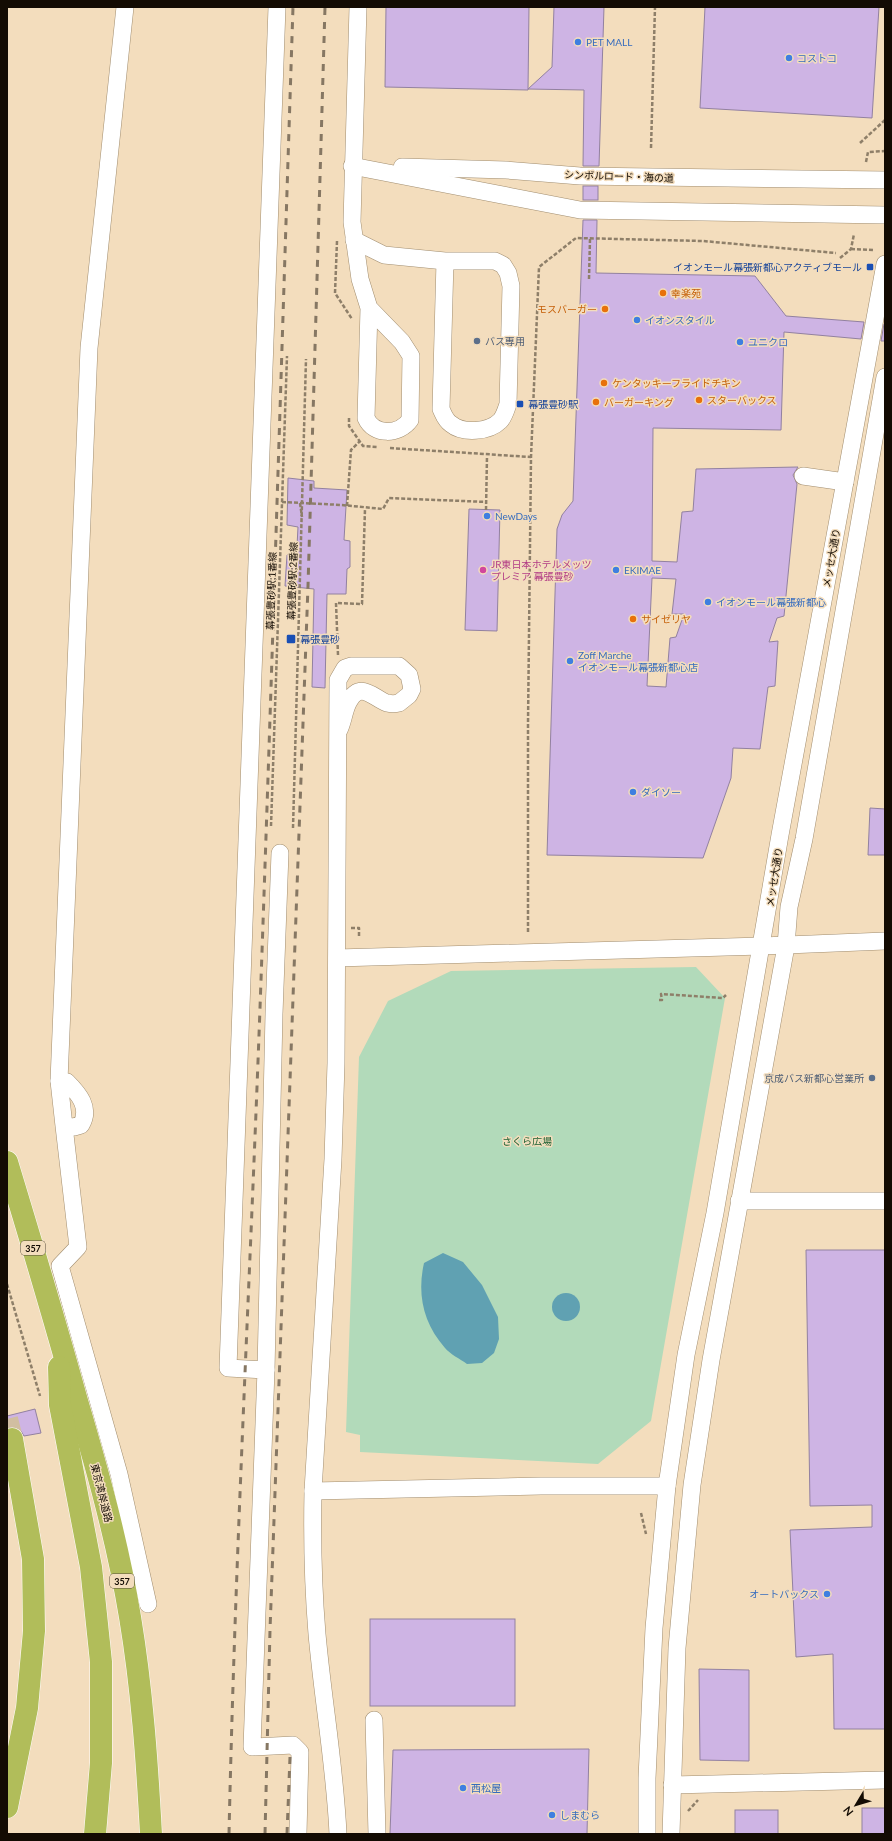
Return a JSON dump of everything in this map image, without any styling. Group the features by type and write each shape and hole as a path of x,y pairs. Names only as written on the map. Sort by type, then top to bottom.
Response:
{"highway":[{"name":"東京湾岸道路","path":"7,1162 98,1472 130,1615 142,1704 151,1834"},
{"path":"58,1334 60,1405 91,1567 101,1662 101,1763 95,1834"},
{"path":"7,1807 27,1708 34,1632 33,1559 12,1438"}],"street":[{"path":"125,7 89,348 59,1081 78,1247 60,1266 119,1474 148,1604"},
{"path":"266,1370 228,1368 277,7"},
{"path":"358,7 352,166 352,222 360,279 369,308 366,418 369,425 375,430 396,431 405,427 410,420 411,356 402,342 369,308"},
{"path":"352,166 580,210 885,215"},
{"name":"シンボルロード・海の道","path":"352,166 506,170 580,176 885,180"},
{"path":"354,240 384,255 445,261 495,261 503,265 508,273 511,286 508,404 500,421 484,430 463,430 452,426 445,419 441,409 445,261"},
{"name":"メッセ大通り","path":"647,1834 647,1778 654,1628 667,1486 686,1355 715,1213 780,835 885,264"},
{"name":"メッセ大通り","path":"671,1834 677,1648 692,1485 739,1200 786,946 789,906 804,839 885,377"},
{"path":"803,476 845,482"},
{"path":"338,1834 328,1721 317,1635 314,1582 313,1491 333,1159 337,958 338,680 345,668 351,666 399,666 409,675 412,689 409,695 399,703 387,703 369,692 360,691 354,695 348,704 345,717 339,730"},
{"path":"280,853 274,1014 266,1370 252,1747 293,1745 300,1752 298,1834"},
{"path":"337,958 786,946 885,941"},
{"path":"59,1081 67,1082 78,1095 85,1107 85,1118 81,1125 74,1127 64,1126"},
{"path":"739,1200 885,1201"},
{"path":"313,1491 542,1486 667,1486"},
{"path":"374,1720 377,1834"},
{"path":"672,1785 885,1780"}],"path":[{"path":"651,148 655,7"},
{"path":"860,143 885,120"},
{"path":"866,162 868,152 885,151"},
{"path":"840,258 851,249 854,234"},
{"path":"528,932 528,723 531,481 539,267 576,238 703,241 836,253"},
{"path":"589,279 590,239"},
{"path":"851,249 873,250"},
{"name":"幕張豊砂駅;1番線","path":"271,826 287,356"},
{"name":"幕張豊砂駅;2番線","path":"293,828 306,358"},
{"path":"347,506 351,450 360,441"},
{"path":"486,510 487,456"},
{"path":"282,502 347,506 365,509 383,509 389,498 487,502"},
{"path":"300,503 302,517"},
{"path":"338,656 336,603 362,604 365,509"},
{"path":"350,928 359,928 359,938"},
{"path":"659,1000 662,1000 662,994 723,998 726,995"},
{"path":"7,1284 42,1403"}],"green space":[{"name":"さくら広場","path":"696,967 725,998 651,1421 598,1464 360,1452 360,1435 346,1432 359,1057 388,1001 451,971"}],"water":[{"path":"443,1253 463,1262 482,1285 498,1317 499,1339 494,1353 482,1363 467,1364 445,1348 431,1329 427,1318 421,1286 424,1263"},
{"path":"566,1293 576,1297 580,1307 576,1317 566,1321 556,1317 552,1307 556,1297"}],"building":[{"path":"386,7 529,7 528,90 385,87"},
{"name":"PET MALL","path":"554,7 604,7 599,166 583,166 584,90 528,89 552,67"},
{"name":"コストコ","path":"705,7 879,7 872,118 700,108"},
{"path":"583,186 598,186 598,200 583,200"},
{"name":"EKIMAE","path":"583,220 597,220 596,273 755,276 786,316 864,322 861,339 784,332 781,430 653,428 652,561 677,562 682,512 693,511 696,469 798,467 793,475 797,484 784,616 777,618 769,642 778,641 775,686 768,687 760,749 733,748 731,778 703,858 547,855 557,529 562,515 573,501","holes":["652,578 676,579 672,614 684,614 676,637 670,638 666,687 647,686"]},
{"path":"884,324 885,341 881,341"},
{"name":"幕張豊砂","path":"288,478 314,481 314,488 347,490 344,540 350,541 350,567 347,569 346,594 327,594 325,688 312,687 314,589 285,586 287,555 297,546 298,527 287,525"},
{"name":"JR東日本ホテルメッツ プレミア 幕張豊砂","path":"469,509 500,510 497,631 465,630"},
{"path":"870,808 885,809 885,855 868,855"},
{"path":"806,1250 885,1250 885,1729 834,1729 833,1654 796,1657 790,1530 872,1527 872,1505 810,1506"},
{"path":"35,1409 41,1433 24,1436 17,1427 7,1428 7,1416"},
{"path":"370,1619 515,1619 515,1706 370,1706"},
{"path":"699,1669 749,1670 749,1761 700,1760"},
{"path":"589,1749 587,1834 390,1834 393,1750"},
{"path":"862,1808 885,1808 885,1834 862,1834"},
{"path":"735,1810 778,1810 778,1834 735,1834"}],"tunnel":[{"path":"7,1419 12,1439"}],"railway":[{"path":"229,1834 239,1524 264,883 293,7"},
{"path":"265,1834 270,1630 308,586 325,7"},
{"path":"287,1834 290,1757"}],"place":[{"name":"PET MALL","path":"578,42"},
{"name":"コストコ","path":"789,58"},
{"name":"イオンモール幕張新都心アクティブモール","path":"870,267"},
{"name":"幸楽苑","path":"663,293"},
{"name":"モスバーガー","path":"605,309"},
{"name":"イオンスタイル","path":"637,320"},
{"name":"バス専用","path":"477,341"},
{"name":"ユニクロ","path":"740,342"},
{"name":"ケンタッキーフライドチキン","path":"604,383"},
{"name":"スターバックス","path":"699,400"},
{"name":"バーガーキング","path":"596,402"},
{"name":"幕張豊砂駅","path":"520,404"},
{"name":"NewDays","path":"487,516"},
{"name":"JR東日本ホテルメッツ プレミア 幕張豊砂","path":"483,570"},
{"name":"EKIMAE","path":"616,570"},
{"name":"イオンモール幕張新都心","path":"708,602"},
{"name":"サイゼリヤ","path":"633,619"},
{"name":"幕張豊砂","path":"291,639"},
{"name":"Zoff Marche イオンモール幕張新都心店","path":"570,661"},
{"name":"ダイソー","path":"633,792"},
{"name":"京成バス新都心営業所","path":"872,1078"},
{"name":"オートバックス","path":"827,1594"},
{"name":"西松屋","path":"463,1788"},
{"name":"しまむら","path":"552,1815"}]}
